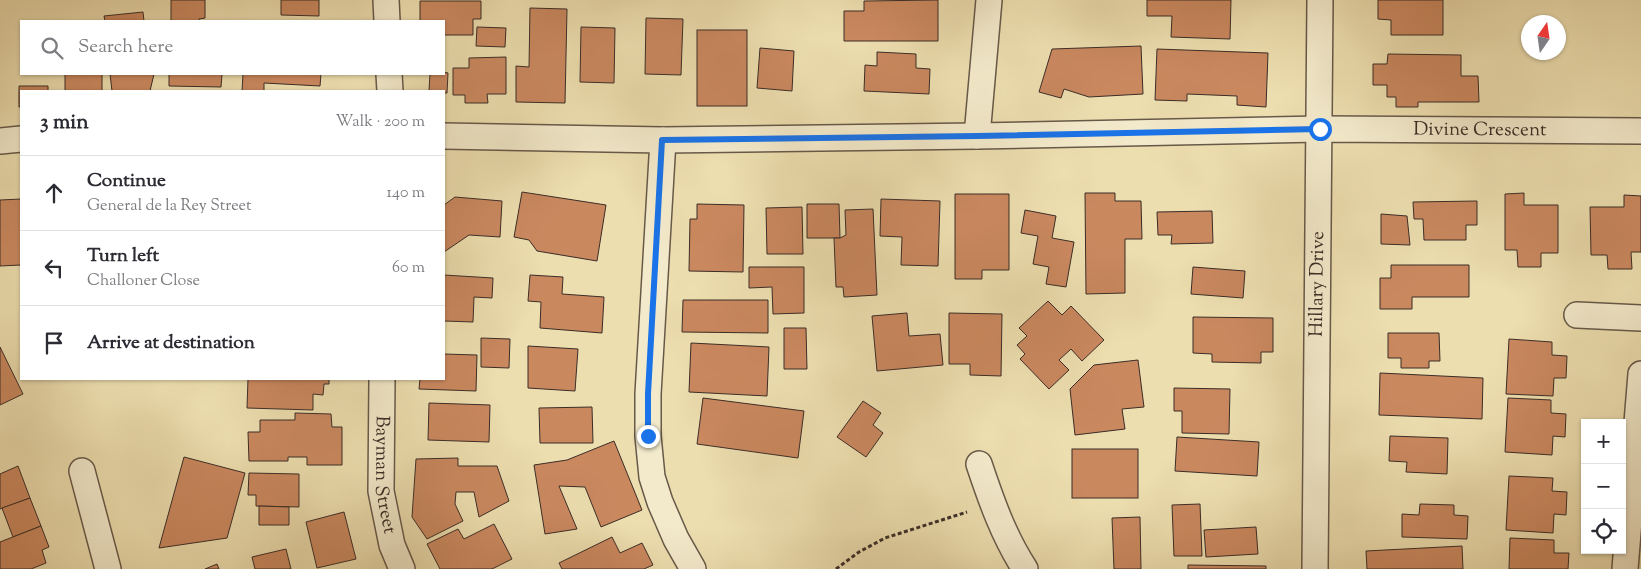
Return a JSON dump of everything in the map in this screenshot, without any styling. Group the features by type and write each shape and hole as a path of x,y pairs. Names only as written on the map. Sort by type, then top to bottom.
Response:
{"street":[{"path":"386,0 387,20"},
{"path":"977,136 989,0"},
{"name":"Hillary Drive","path":"1315,569 1320,0"},
{"path":"390,75 390,90"},
{"name":"Divine Crescent","path":"445,136 662,140 1320,129 1641,131"},
{"path":"0,141 20,139"},
{"path":"662,140 648,394 648,436 652,477 660,502 676,539 693,569"},
{"path":"1577,315 1641,318"},
{"path":"1625,569 1641,374"},
{"name":"Bayman Street","path":"382,380 381,491 392,544 402,569"},
{"path":"979,464 1010,545 1025,569"},
{"path":"82,471 108,569"}],"path":[{"path":"836,569 859,552 885,538 993,504"}],"building":[{"path":"171,0 205,0 205,18 199,20 171,20"},
{"path":"281,0 319,0 319,16 281,15"},
{"path":"938,0 938,41 844,41 844,11 864,11 864,1"},
{"path":"1147,0 1231,0 1230,39 1171,37 1172,16 1147,16"},
{"path":"1378,0 1443,0 1443,35 1391,35 1391,20 1378,19"},
{"path":"420,1 481,1 481,19 473,19 473,35 445,35 445,20 420,20"},
{"path":"530,8 567,9 565,103 516,102 516,66 529,67"},
{"path":"143,12 144,20 105,20 104,16"},
{"path":"646,18 683,19 681,75 645,74"},
{"path":"477,27 506,28 505,47 476,46"},
{"path":"581,27 615,28 614,83 580,82"},
{"path":"697,30 747,30 747,106 697,106"},
{"path":"1141,46 1143,94 1089,97 1064,89 1061,98 1039,92 1052,49"},
{"path":"760,48 794,51 792,91 757,88"},
{"path":"1157,49 1268,53 1266,107 1237,105 1237,96 1187,94 1187,101 1155,100"},
{"path":"877,52 916,54 916,68 930,69 929,94 864,91 865,65 877,66"},
{"path":"1388,54 1461,55 1461,76 1478,76 1479,102 1418,102 1418,107 1396,107 1396,97 1387,97 1387,85 1373,85 1373,64 1387,64"},
{"path":"506,57 506,94 487,94 488,103 465,103 465,95 453,95 453,68 469,68 469,58"},
{"path":"445,72 448,73 447,93 445,93 445,90 429,90 430,75 445,75"},
{"path":"65,75 102,75 102,90 65,90"},
{"path":"110,75 154,75 150,90 112,90"},
{"path":"169,75 222,75 221,87 169,86"},
{"path":"243,75 321,75 320,86 264,83 264,90 242,90"},
{"path":"19,86 48,86 48,90 20,90 19,107"},
{"path":"522,192 606,205 597,261 537,251 529,240 514,237"},
{"path":"1085,193 1115,193 1115,201 1141,201 1142,239 1125,239 1125,293 1086,294"},
{"path":"1524,193 1524,205 1558,205 1558,253 1541,253 1541,267 1518,267 1517,250 1505,250 1505,194"},
{"path":"955,194 1009,194 1009,270 982,270 982,279 955,279"},
{"path":"1624,195 1641,196 1641,252 1631,252 1632,269 1608,269 1607,255 1591,255 1590,207 1624,207"},
{"path":"455,197 502,201 500,237 469,235 445,251 445,204"},
{"path":"20,199 20,265 0,266 0,200"},
{"path":"881,199 940,201 938,266 901,265 902,237 880,236"},
{"path":"1477,201 1477,225 1466,225 1466,240 1424,240 1423,219 1414,219 1413,202"},
{"path":"697,204 744,205 743,272 689,271 690,219 697,219"},
{"path":"807,204 839,204 840,238 807,238"},
{"path":"802,207 803,254 767,254 766,208"},
{"path":"873,209 877,295 844,297 843,287 836,287 834,238 846,235 845,210"},
{"path":"1025,210 1056,216 1052,238 1074,242 1066,287 1046,284 1049,267 1033,264 1038,236 1021,233"},
{"path":"1212,211 1213,243 1171,244 1172,235 1158,235 1157,212"},
{"path":"1381,214 1407,216 1410,245 1381,244"},
{"path":"1391,265 1469,265 1469,297 1412,297 1412,309 1380,309 1380,278 1391,278"},
{"path":"749,267 804,267 804,313 773,314 772,287 749,288"},
{"path":"1193,267 1245,271 1243,298 1191,294"},
{"path":"445,275 493,278 492,298 474,297 473,322 445,321"},
{"path":"530,275 563,277 562,294 604,297 602,333 540,328 541,302 528,301"},
{"path":"683,300 768,300 768,333 682,332"},
{"path":"1048,301 1062,315 1071,306 1104,340 1082,361 1071,349 1059,360 1069,370 1049,389 1020,359 1025,354 1017,345 1027,336 1019,328"},
{"path":"907,313 909,336 940,334 943,365 877,371 872,316"},
{"path":"949,313 1002,314 1001,376 970,375 970,364 949,364"},
{"path":"1193,317 1273,318 1273,352 1261,352 1261,363 1212,362 1212,354 1193,353"},
{"path":"784,328 806,328 807,369 784,369"},
{"path":"1388,333 1439,333 1440,361 1429,361 1429,368 1401,368 1401,358 1388,358"},
{"path":"481,338 510,339 509,368 481,367"},
{"path":"1509,339 1552,342 1552,355 1567,356 1566,378 1554,378 1553,396 1506,394"},
{"path":"691,343 769,347 767,396 689,392"},
{"path":"528,346 578,349 575,391 528,388"},
{"path":"0,347 23,394 0,405"},
{"path":"445,354 477,355 476,391 419,389 420,380 445,380"},
{"path":"1138,360 1144,407 1122,409 1125,429 1075,435 1070,389 1094,365"},
{"path":"1380,373 1483,378 1482,419 1379,415"},
{"path":"248,380 329,380 329,384 324,384 323,395 313,394 313,410 247,408"},
{"path":"1174,388 1230,389 1229,434 1182,433 1182,411 1174,411"},
{"path":"703,398 804,411 798,458 697,444"},
{"path":"1508,398 1551,400 1551,413 1566,414 1565,437 1553,436 1552,455 1505,452"},
{"path":"863,401 881,413 873,425 883,433 866,457 837,437"},
{"path":"429,403 490,405 489,442 428,440"},
{"path":"592,407 593,443 540,443 539,408"},
{"path":"295,413 331,414 332,427 342,427 342,465 307,465 307,457 288,457 288,461 249,461 248,432 260,432 260,420 295,420"},
{"path":"1390,436 1448,438 1447,474 1406,472 1407,462 1389,461"},
{"path":"1177,437 1259,442 1257,476 1175,471"},
{"path":"614,441 642,510 601,527 585,487 559,486 577,529 545,534 534,465 567,460"},
{"path":"1072,449 1138,449 1138,498 1072,498"},
{"path":"184,457 245,473 227,538 159,548"},
{"path":"458,458 458,466 497,466 509,501 479,517 474,492 456,492 455,504 463,521 427,539 412,517 416,459"},
{"path":"18,466 30,498 0,509 0,474"},
{"path":"249,473 299,474 299,507 256,506 256,495 248,495"},
{"path":"1509,476 1553,478 1552,491 1567,492 1566,515 1554,514 1553,533 1506,530"},
{"path":"30,498 41,526 13,537 2,508"},
{"path":"1200,504 1202,556 1174,556 1172,505"},
{"path":"1420,504 1454,505 1454,515 1468,516 1467,539 1402,537 1402,514 1419,515"},
{"path":"259,506 289,507 289,525 259,525"},
{"path":"344,512 356,559 317,568 306,522"},
{"path":"1140,517 1141,569 1114,569 1112,518"},
{"path":"494,524 512,559 492,569 440,569 427,544 458,529 464,539"},
{"path":"41,526 49,547 42,550 46,563 31,569 0,569 0,542"},
{"path":"1256,527 1258,554 1206,557 1204,530"},
{"path":"612,537 620,553 642,543 653,565 644,569 562,569 559,563"},
{"path":"1510,538 1554,540 1554,553 1569,553 1568,569 1509,569"},
{"path":"1462,546 1463,569 1367,569 1366,551"},
{"path":"286,549 291,569 255,569 252,557"},
{"path":"217,564 219,569 205,569"},
{"path":"1188,565 1266,566 1266,569 1188,569"}],"route":[{"path":"648,436 648,394 662,140 1320,129"}]}
